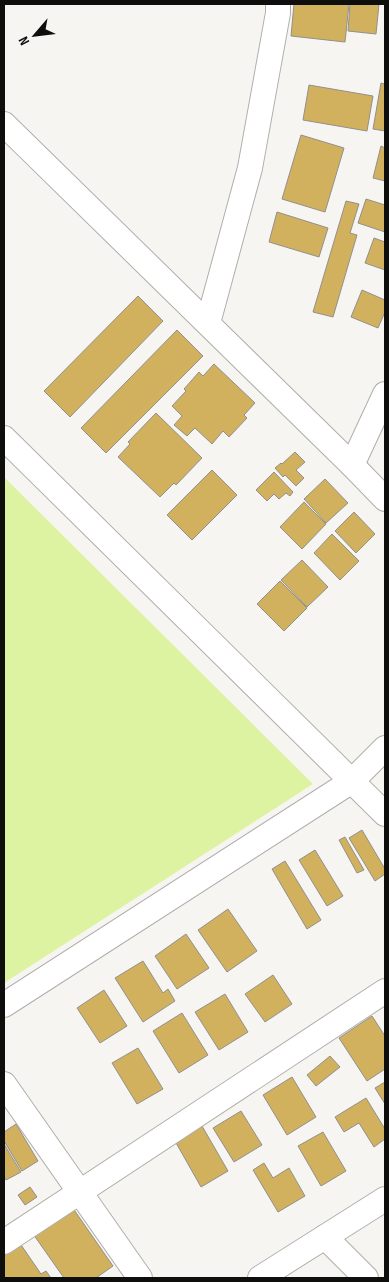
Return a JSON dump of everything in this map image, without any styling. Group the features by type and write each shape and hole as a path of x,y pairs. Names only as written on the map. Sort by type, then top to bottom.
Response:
{"street":[{"path":"208,324 250,168 278,13 278,4"},
{"path":"4,124 385,498"},
{"path":"352,465 385,394"},
{"path":"4,438 385,814"},
{"path":"4,1005 352,781 385,748"},
{"path":"4,1242 385,991"},
{"path":"4,1084 140,1278"},
{"path":"260,1278 385,1199"},
{"path":"325,1237 366,1278"}],"green space":[{"path":"4,477 313,784 4,983"}],"building":[{"path":"294,4 349,4 345,42 291,36"},
{"path":"350,4 379,4 376,34 348,31"},
{"path":"381,83 385,84 385,131 373,129"},
{"path":"309,85 373,96 367,131 303,120"},
{"path":"301,135 344,148 325,212 282,199"},
{"path":"381,146 385,148 385,181 373,178"},
{"path":"366,199 385,205 385,232 358,223"},
{"path":"346,201 359,204 350,233 357,235 333,317 313,312"},
{"path":"277,212 328,228 319,257 269,242"},
{"path":"374,238 385,242 385,270 365,263"},
{"path":"362,290 385,300 385,312 378,328 351,317"},
{"path":"138,296 163,321 70,417 44,391"},
{"path":"177,330 203,356 106,453 81,428"},
{"path":"214,364 255,403 244,415 247,418 229,437 223,431 212,444 195,428 187,436 174,425 182,416 172,406 186,391 184,389 199,372 203,376"},
{"path":"156,413 202,458 176,485 174,483 160,497 118,457 130,444 128,442"},
{"path":"295,452 305,462 296,470 304,478 296,486 285,475 283,477 275,468"},
{"path":"212,470 237,495 192,540 167,515"},
{"path":"274,472 293,492 290,496 286,493 279,499 274,494 267,501 256,490"},
{"path":"325,479 348,503 326,523 304,499"},
{"path":"304,502 326,524 302,549 280,527"},
{"path":"354,512 375,534 356,553 335,531"},
{"path":"332,534 359,561 340,580 314,553"},
{"path":"302,560 328,587 307,607 281,580"},
{"path":"280,581 307,608 284,631 257,604"},
{"path":"362,830 385,869 385,874 375,881 349,838"},
{"path":"345,837 364,870 357,873 339,840"},
{"path":"315,850 343,896 327,906 299,860"},
{"path":"285,861 321,920 307,929 272,869"},
{"path":"228,909 257,951 227,972 198,930"},
{"path":"186,934 209,968 177,989 155,956"},
{"path":"143,961 163,993 168,989 175,1001 143,1022 115,978"},
{"path":"273,975 292,1004 265,1022 245,994"},
{"path":"104,990 127,1026 100,1043 77,1008"},
{"path":"225,994 248,1032 219,1050 195,1012"},
{"path":"182,1013 208,1055 179,1073 153,1031"},
{"path":"372,1016 385,1036 385,1069 367,1081 339,1038"},
{"path":"138,1048 163,1089 137,1104 112,1063"},
{"path":"330,1056 340,1067 316,1086 307,1075"},
{"path":"292,1077 316,1117 287,1135 263,1095"},
{"path":"385,1082 385,1104 375,1088"},
{"path":"366,1098 385,1129 385,1139 374,1147 359,1123 344,1132 335,1117"},
{"path":"241,1111 262,1145 234,1162 213,1128"},
{"path":"16,1124 38,1161 22,1171 4,1141 4,1132"},
{"path":"202,1126 228,1171 201,1187 175,1141"},
{"path":"323,1132 346,1171 321,1186 298,1146"},
{"path":"4,1144 21,1172 6,1180 4,1176"},
{"path":"264,1163 273,1178 289,1168 305,1196 278,1212 253,1170"},
{"path":"30,1187 37,1197 25,1205 18,1195"},
{"path":"70,1204 113,1266 96,1278 64,1278 31,1231"},
{"path":"17,1239 41,1274 46,1271 51,1278 4,1278 4,1248"}]}
